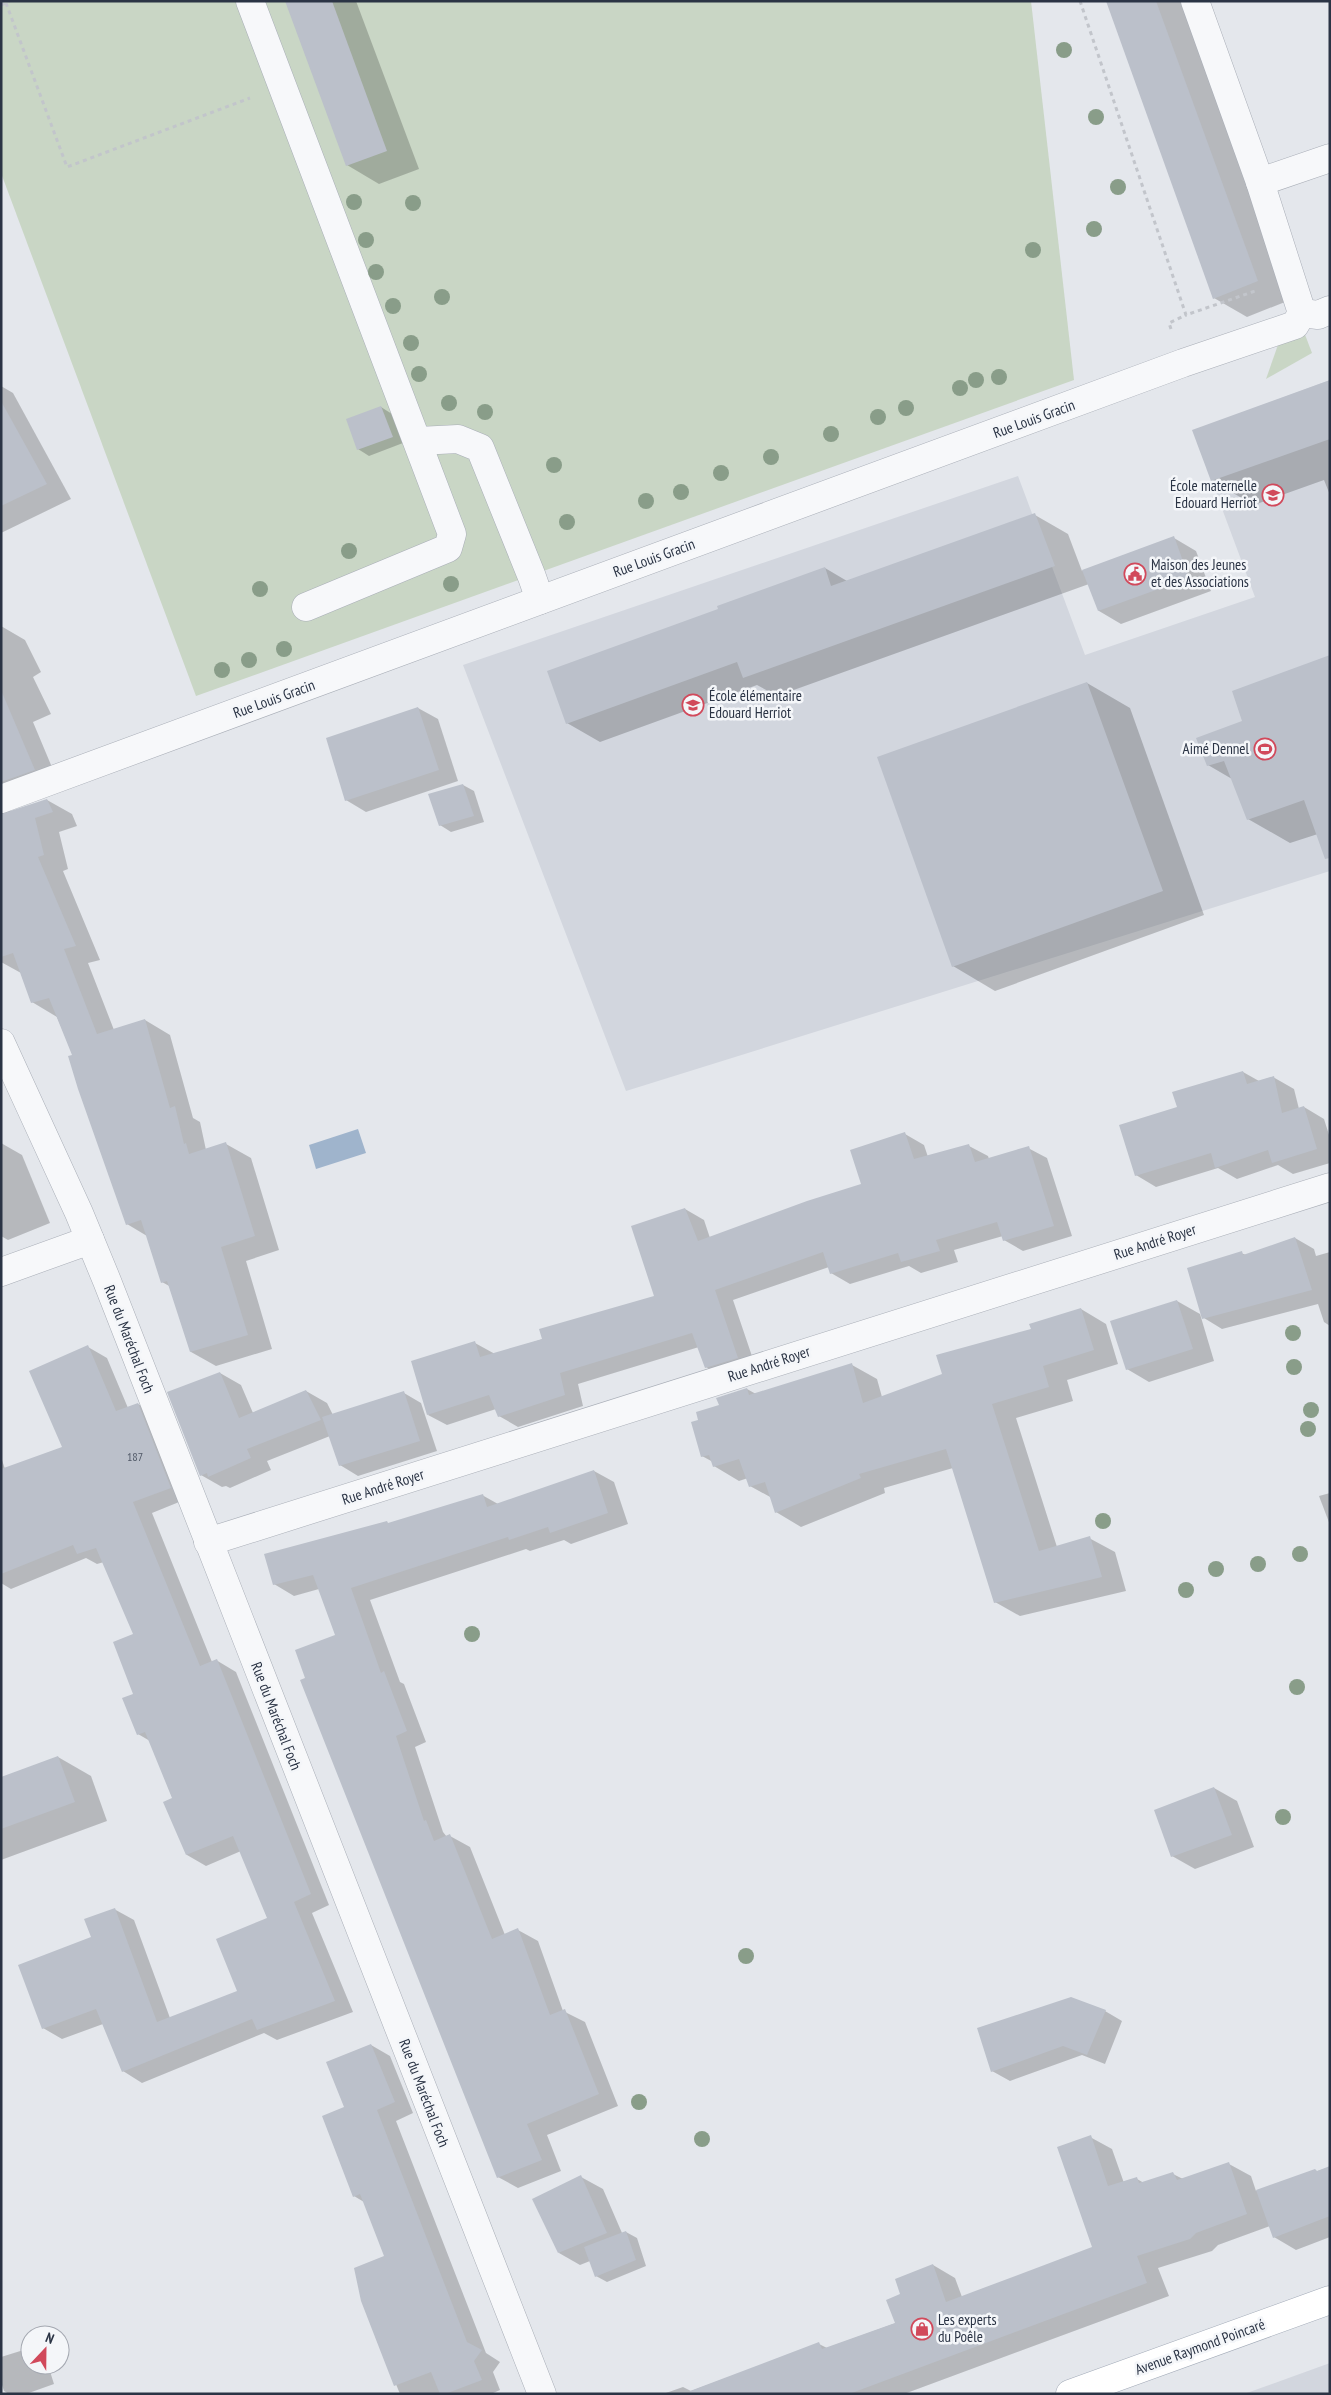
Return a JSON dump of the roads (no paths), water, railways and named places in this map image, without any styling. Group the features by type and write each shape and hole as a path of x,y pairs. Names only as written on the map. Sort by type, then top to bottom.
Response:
{"main road":[{"name":"Avenue Raymond Poincaré","path":"1070,2394 1330,2300"}],"street":[{"path":"250,1 452,534 448,548 306,607"},
{"path":"1195,1 1260,182 1302,313 1318,315 1330,310"},
{"path":"1260,182 1330,158"},
{"name":"Rue Louis Gracin","path":"1,798 1183,363 1295,325 1302,313"},
{"path":"418,442 458,438 480,448 540,600"},
{"name":"Rue du Maréchal Foch","path":"1,1043 90,1240 542,2394"},
{"name":"Rue André Royer","path":"208,1542 1330,1187"},
{"path":"1,1272 90,1240"}],"water":[{"path":"358,1129 366,1153 316,1169 309,1145"}],"place":[{"name":"École maternelle Edouard Herriot","path":"1273,495"},
{"name":"Maison des Jeunes et des Associations","path":"1135,574"},
{"name":"École élémentaire Edouard Herriot","path":"693,705"},
{"name":"Aimé Dennel","path":"1265,749"},
{"name":"Les experts du Poêle","path":"922,2329"}]}
